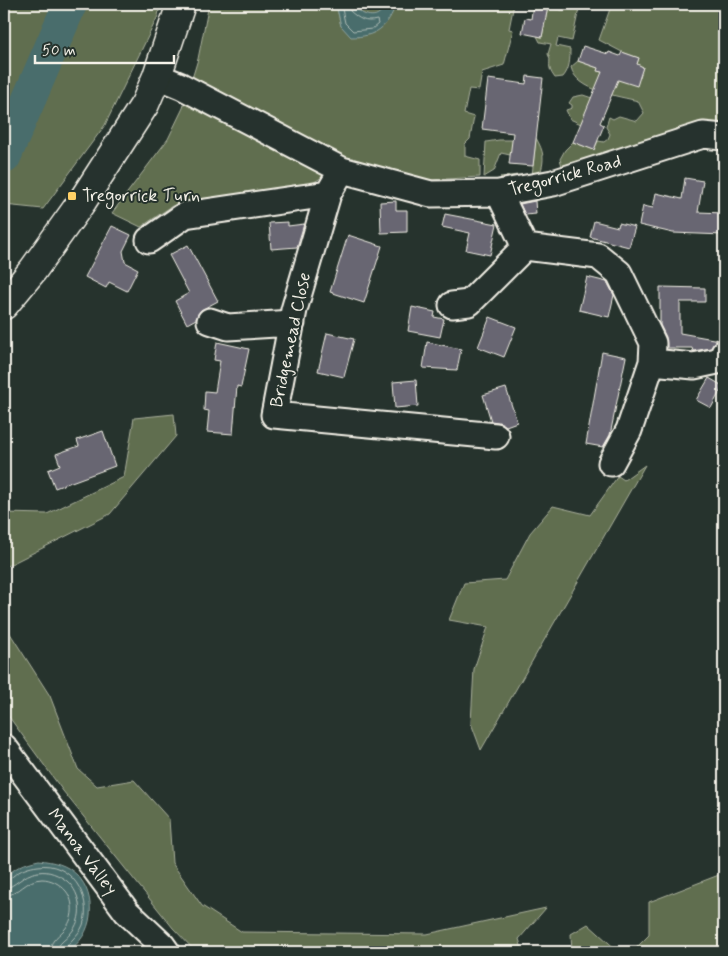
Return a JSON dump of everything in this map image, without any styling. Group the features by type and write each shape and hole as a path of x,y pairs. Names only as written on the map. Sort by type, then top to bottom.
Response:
{"main road":[{"path":"4,305 33,270 83,200 145,104 157,76 181,4"}],"street":[{"name":"Tregorrick Road","path":"157,76 181,86 342,170 431,194 500,193 553,183 703,135 724,137"},
{"name":"Bridgemead Close","path":"342,170 328,194 292,323 274,415 496,436"},
{"path":"500,193 525,248"},
{"path":"149,240 185,215 328,194"},
{"path":"452,305 469,303 525,248"},
{"path":"525,248 598,256 619,273 653,343 652,362 630,430 611,463"},
{"path":"210,320 228,327 292,323"},
{"path":"652,362 694,366 723,358"},
{"name":"Manoa Valley","path":"4,747 127,912 167,952"}],"green space":[{"path":"4,4 160,4 158,16 105,125 43,209 4,205"},
{"path":"209,4 336,4 341,26 358,37 396,6 396,4 514,4 509,29 513,30 504,65 482,72 479,90 469,89 464,114 474,117 470,139 465,144 465,156 480,160 480,177 429,180 384,175 342,165 311,184 272,192 172,206 141,227 112,213 168,139 183,108 198,59"},
{"path":"356,4 384,4 380,13 372,16 363,14 355,8"},
{"path":"567,4 580,4 572,41 558,38 556,46 570,49 570,60 563,77 555,78 550,70 548,54 551,44 540,42 537,36 542,37 548,7 565,11"},
{"path":"606,4 724,4 724,129 566,169 562,166 560,159 573,142 594,150 598,141 604,142 608,139 610,134 606,127 609,117 613,119 619,116 637,121 644,113 638,101 599,91 581,82 571,67 578,61 598,68 598,71 637,85 643,67 637,64 639,58 622,52 599,40 611,6"},
{"path":"583,95 592,98 581,124 570,119 566,110 572,108 572,105 569,103 573,97"},
{"path":"536,138 543,156 540,174 512,182 500,177 532,176"},
{"path":"518,140 510,155 501,153 494,171 484,177 486,142"},
{"path":"174,414 176,436 110,514 7,566 4,572 4,513 47,514 124,477 134,418"},
{"path":"645,465 481,750 471,723 474,669 488,627 449,620 464,583 505,580 530,533 553,506 590,515 618,476 624,480"},
{"path":"4,624 50,696 78,769 97,786 134,780 169,819 172,863 202,906 242,932 427,934 546,908 519,939 523,952 196,952 173,928 63,791 4,710"},
{"path":"724,873 724,952 632,952 649,935 649,902"},
{"path":"588,924 619,952 572,952 571,934"}],"water":[{"path":"336,4 356,4 355,8 363,14 372,16 379,13 384,4 396,4 389,19 380,29 360,37 351,37 341,26"},
{"path":"39,860 69,868 84,884 88,894 90,916 88,926 76,945 60,953 18,951 14,950 4,940 4,879 20,866"}],"building":[{"path":"533,5 548,7 542,37 522,33 525,18 531,19"},
{"path":"583,46 620,56 622,52 639,58 637,64 643,67 637,86 618,80 600,123 604,125 594,150 573,142 602,72 597,71 598,68 578,61"},
{"path":"527,76 543,78 533,166 509,164 513,133 482,129 488,79 526,84"},
{"path":"685,178 703,181 698,212 724,213 724,235 673,233 639,225 643,206 653,208 656,193 682,199"},
{"path":"396,201 396,210 407,210 407,232 381,233 380,202"},
{"path":"535,201 536,214 525,215 520,204"},
{"path":"445,214 497,224 490,255 466,250 470,233 442,227"},
{"path":"594,221 618,227 619,223 635,227 629,247 590,237"},
{"path":"288,222 288,226 304,224 297,247 271,249 269,223"},
{"path":"112,226 131,235 123,251 125,262 138,269 127,291 109,282 106,288 85,277"},
{"path":"348,235 382,246 364,303 330,292"},
{"path":"188,245 218,301 201,310 196,319 187,324 175,301 189,293 169,255"},
{"path":"587,277 607,282 614,295 609,317 579,310"},
{"path":"660,287 705,288 705,302 680,302 680,333 719,340 711,348 693,351 692,348 667,348 666,337 660,325"},
{"path":"412,307 435,312 434,317 444,319 440,337 408,331"},
{"path":"490,317 516,327 504,357 478,347"},
{"path":"327,333 354,339 344,377 318,371"},
{"path":"217,342 249,349 241,387 237,386 233,434 207,432 209,411 204,410 205,391 215,392 220,361 214,360"},
{"path":"427,342 461,349 457,370 423,368"},
{"path":"602,352 626,357 610,435 603,447 586,444"},
{"path":"709,378 723,386 711,408 696,400"},
{"path":"416,380 418,406 395,408 393,382"},
{"path":"506,388 517,422 506,426 491,421 483,395"},
{"path":"103,431 115,466 55,488 48,470 60,465 56,454 79,446 77,440"}],"waterway":[{"path":"4,157 70,4"}],"place":[{"name":"Tregorrick Turn","path":"72,196"}]}
